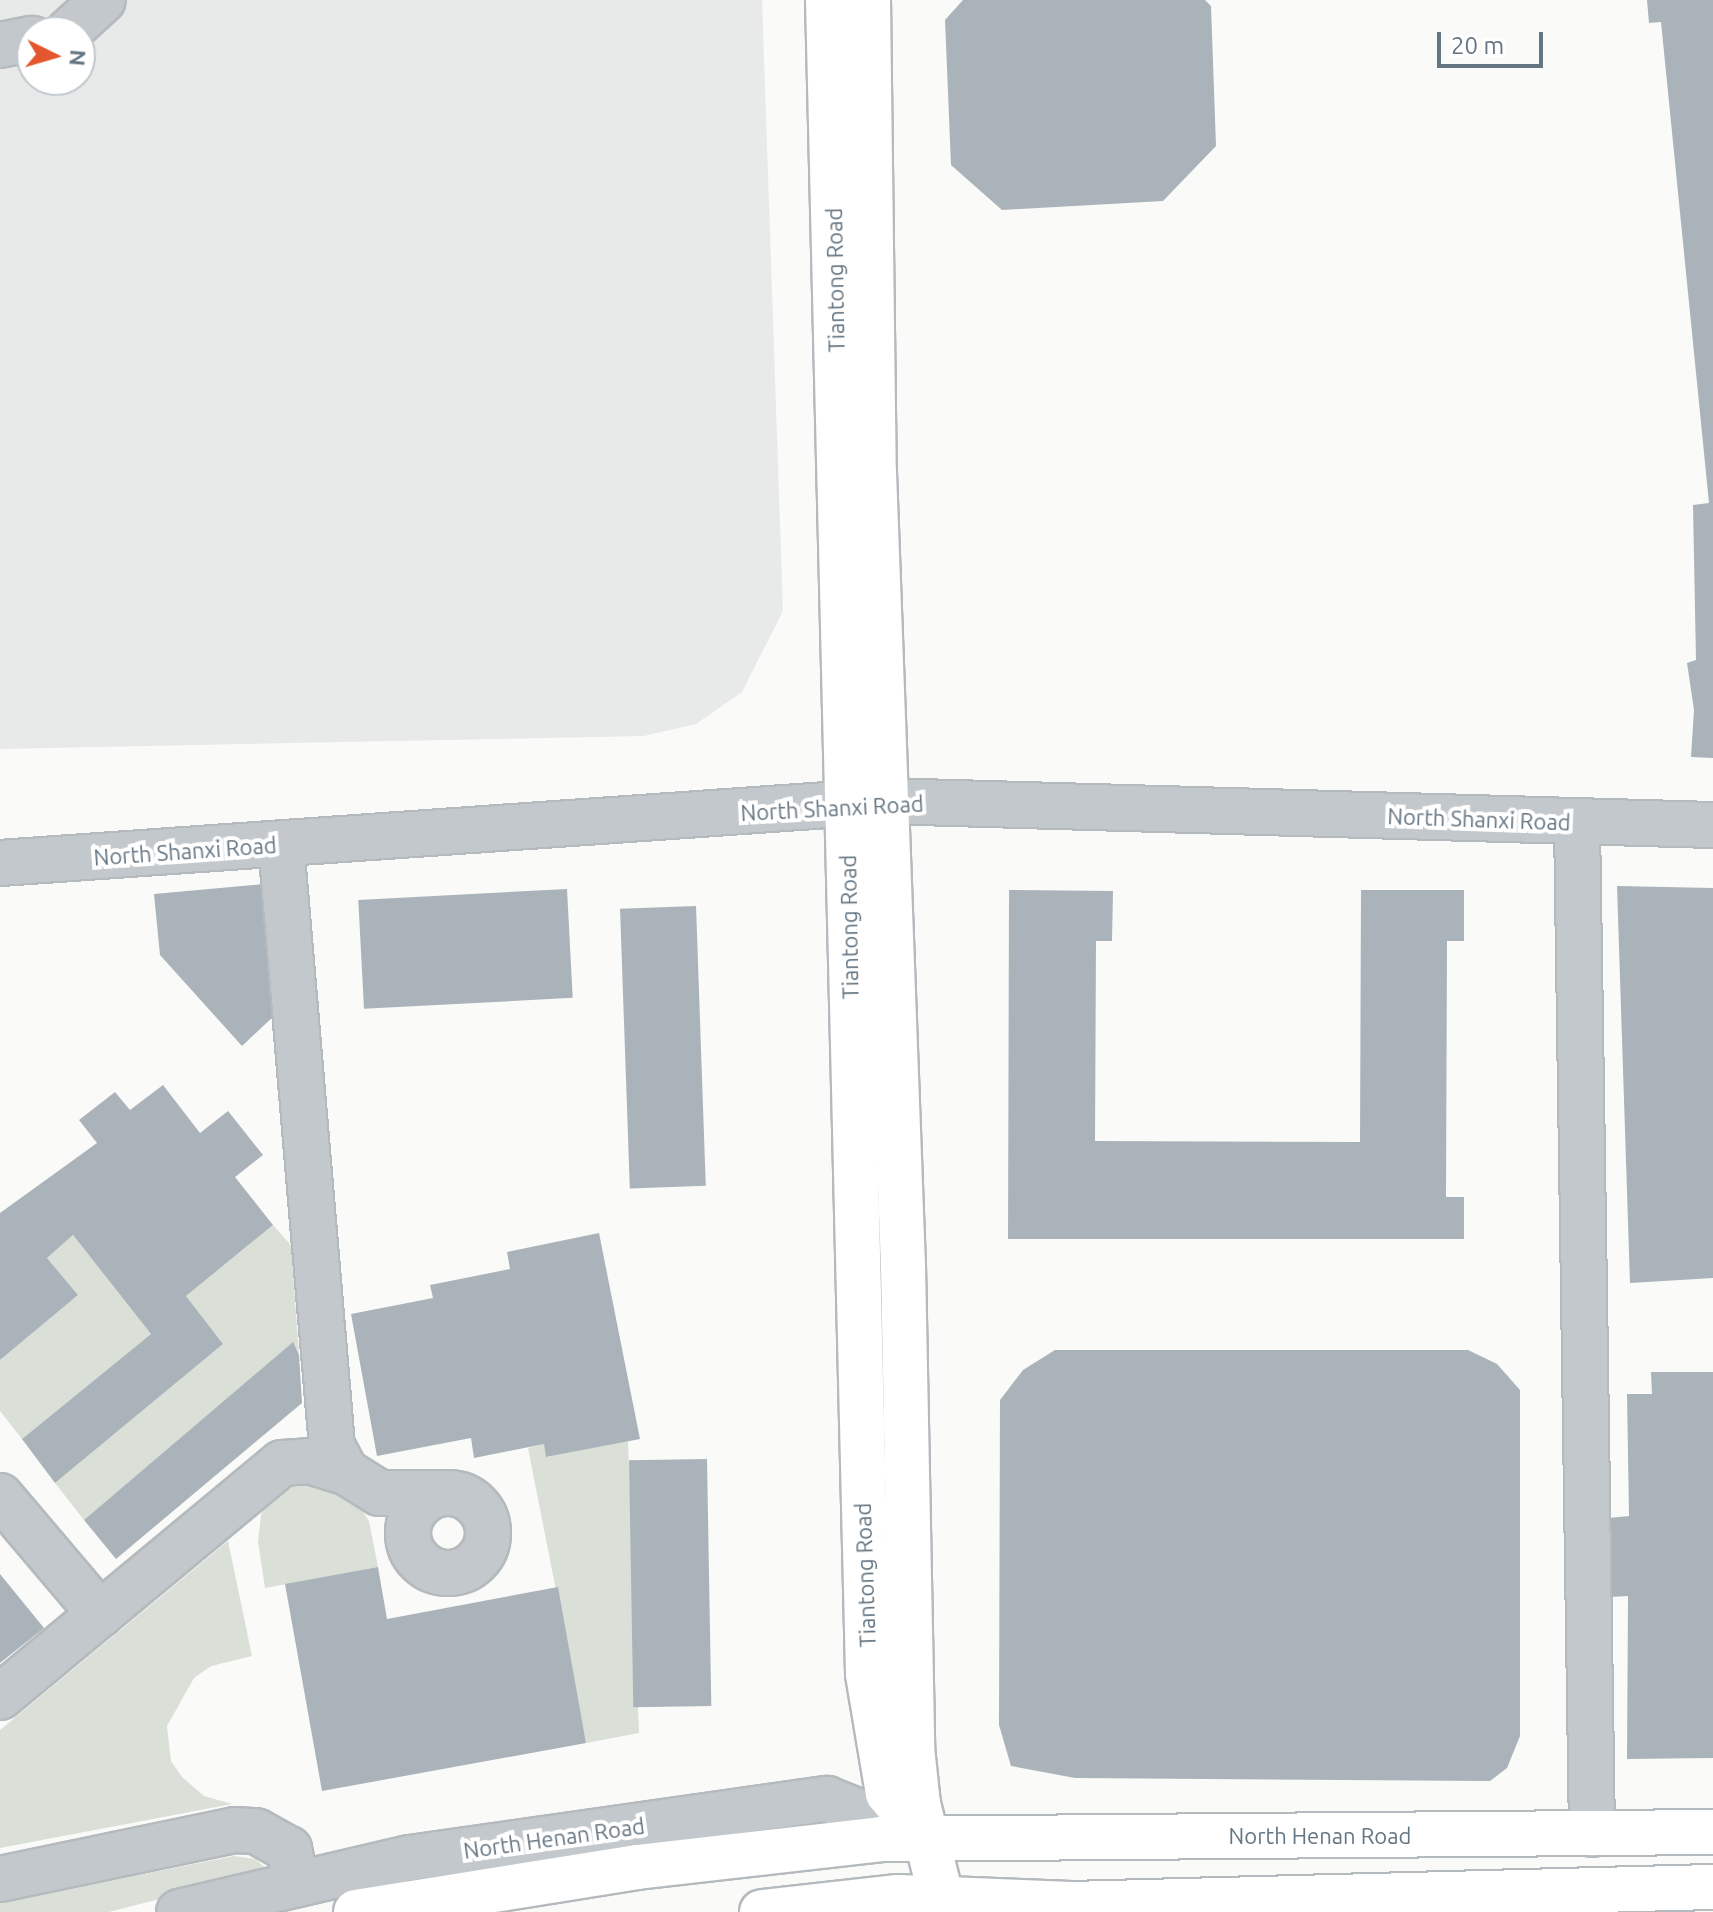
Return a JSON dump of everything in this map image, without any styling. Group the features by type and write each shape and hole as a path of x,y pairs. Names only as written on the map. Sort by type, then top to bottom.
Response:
{"main road":[{"name":"Tiantong Road","path":"828,0 865,803 903,1265 912,1748 933,1907"},
{"name":"Tiantong Road","path":"865,803 868,0"},
{"name":"North Henan Road","path":"356,1912 637,1867 834,1842 1713,1832"},
{"path":"762,1912 1713,1887"}],"street":[{"path":"86,16 103,0"},
{"name":"North Shanxi Road","path":"0,863 865,803 1713,825"},
{"path":"1577,822 1592,1834"},
{"path":"281,845 332,1446 362,1482 397,1513 423,1565 449,1573 475,1563 483,1553 485,1516 468,1498 362,1482 309,1461 282,1463"},
{"path":"0,1697 282,1463 317,1423 327,1388"},
{"path":"409,1541 412,1514 421,1502 444,1493"},
{"path":"0,1496 100,1614"},
{"name":"North Henan Road","path":"179,1912 296,1882 410,1858 827,1799 926,1839"},
{"path":"0,1879 235,1830 256,1831 289,1849 296,1882"}],"shaded area":[{"path":"0,0 762,0 783,611 742,692 696,724 644,736 0,749"},
{"path":"273,1225 291,1245 299,1355 292,1343 84,1520 55,1483 223,1344 186,1296"},
{"path":"73,1235 151,1334 22,1439 0,1411 0,1360 78,1295 47,1258"},
{"path":"628,1441 639,1733 586,1743 528,1448 544,1444 547,1457"},
{"path":"303,1481 351,1494 369,1521 378,1567 265,1588 258,1542 261,1515 268,1501"},
{"path":"228,1541 252,1656 211,1666 194,1678 167,1726 171,1761 182,1777 204,1796 232,1804 0,1848 0,1730"},
{"path":"234,1856 255,1859 269,1871 109,1912 0,1912 0,1903"}],"building":[{"path":"963,0 1205,0 1211,6 1216,146 1163,201 1002,210 951,165 945,20"},
{"path":"1647,0 1713,0 1713,758 1691,757 1694,710 1687,663 1696,660 1693,505 1709,503 1661,22 1649,23"},
{"path":"264,884 276,1014 242,1046 160,955 154,894"},
{"path":"1617,886 1713,888 1713,1278 1630,1283"},
{"path":"567,889 573,998 364,1009 358,900"},
{"path":"1009,890 1113,891 1112,941 1096,941 1095,1141 1360,1142 1361,890 1464,890 1464,941 1447,941 1446,1197 1464,1197 1464,1239 1008,1239"},
{"path":"696,906 706,1186 630,1188 620,909"},
{"path":"163,1085 200,1133 228,1111 263,1155 235,1177 273,1225 186,1296 223,1344 55,1483 22,1439 151,1334 73,1235 47,1258 78,1295 0,1360 0,1213 97,1143 79,1120 115,1092 130,1110"},
{"path":"599,1233 640,1439 546,1457 544,1444 474,1458 471,1438 377,1456 351,1314 433,1298 430,1285 510,1269 507,1252"},
{"path":"293,1342 299,1355 302,1403 116,1559 84,1520"},
{"path":"1055,1350 1468,1350 1497,1364 1520,1390 1520,1736 1507,1768 1490,1781 1075,1778 1011,1766 999,1725 1000,1400 1023,1370"},
{"path":"1651,1372 1713,1372 1713,1758 1627,1759 1628,1596 1610,1597 1609,1518 1629,1516 1627,1394 1652,1394"},
{"path":"707,1459 711,1706 633,1707 629,1460"},
{"path":"378,1567 387,1619 558,1587 586,1743 322,1791 285,1584"},
{"path":"0,1574 44,1628 0,1663"}]}
